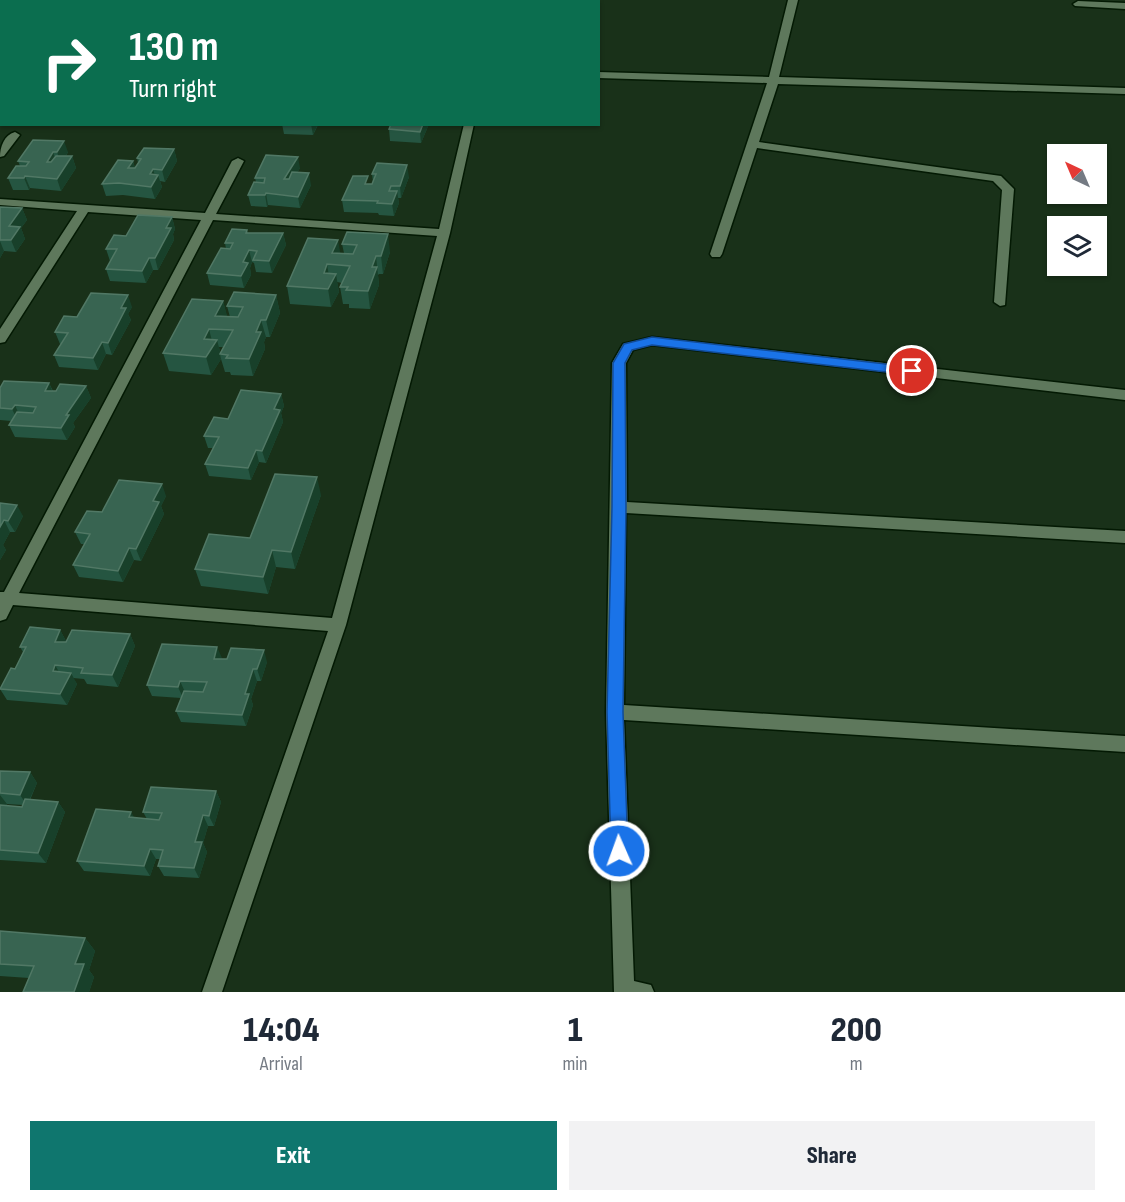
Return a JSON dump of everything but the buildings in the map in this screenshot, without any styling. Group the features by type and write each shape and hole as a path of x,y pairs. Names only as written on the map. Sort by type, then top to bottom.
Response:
{"street":[{"path":"716,254 773,82 792,0"},
{"path":"1078,4 1125,6"},
{"path":"600,75 1125,91"},
{"path":"212,992 338,626 444,232 469,126"},
{"path":"0,154 15,135"},
{"path":"752,144 997,178 1008,189 1000,303"},
{"path":"0,614 4,598 238,162"},
{"path":"0,202 444,232"},
{"path":"0,339 85,207"},
{"path":"631,991 615,712 619,363 628,347 652,341 1125,395"},
{"path":"619,507 1125,537"},
{"path":"4,598 338,626"},
{"path":"615,712 1125,744"}],"route":[{"path":"619,851 615,712 619,363 628,347 652,341 912,371"}]}
